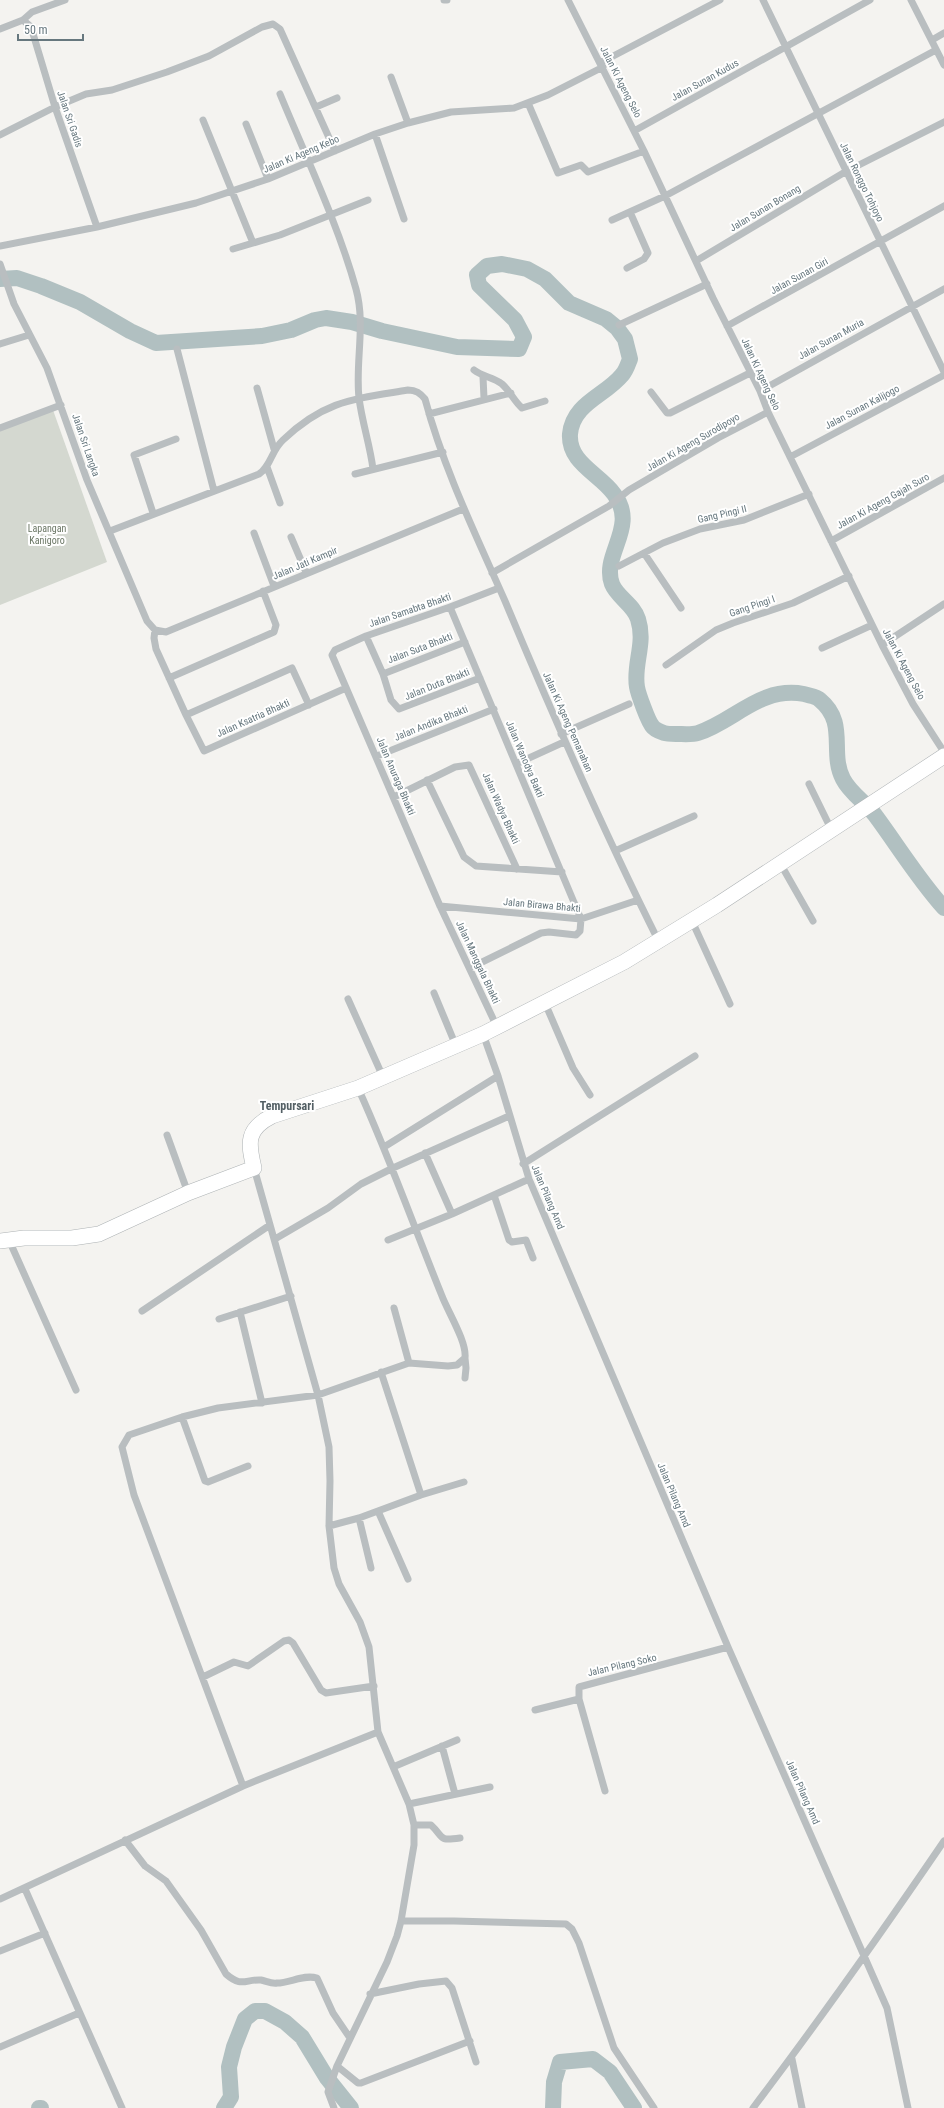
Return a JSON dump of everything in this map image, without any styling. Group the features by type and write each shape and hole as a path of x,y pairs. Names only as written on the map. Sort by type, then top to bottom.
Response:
{"main road":[{"path":"4,1240 93,1236 116,1228 188,1193 254,1168 250,1141 259,1123 272,1116 358,1088 483,1034 545,1003 659,942 880,796 944,756"}],"street":[{"path":"0,28 23,20 32,12 65,0"},
{"name":"Jalan Ki Ageng Selo","path":"568,0 644,151 727,326 760,391 768,412 872,625 917,710 944,752"},
{"name":"Jalan Ki Ageng Kebo","path":"0,246 97,227 196,204 268,179 375,134 408,123 451,112 503,110 528,103 720,0"},
{"name":"Jalan Ronggo Tohjoyo","path":"763,0 845,172 912,305 944,374"},
{"name":"Jalan Sunan Kudus","path":"634,131 870,0"},
{"path":"914,1 944,65"},
{"name":"Jalan Sri Gadis","path":"23,20 31,26 55,107 97,227"},
{"path":"0,135 55,107 86,94 112,90 209,56 262,26 273,24 280,29 335,151"},
{"path":"932,40 944,33"},
{"path":"612,220 665,196 936,50"},
{"path":"391,77 408,123"},
{"path":"280,94 330,216 356,290 361,336 358,364 359,398 374,469"},
{"path":"316,107 337,98"},
{"path":"528,103 558,173 582,165 588,172 644,151"},
{"path":"204,120 253,243"},
{"name":"Jalan Sunan Bonang","path":"696,261 845,172 944,122"},
{"path":"246,124 268,179"},
{"path":"375,134 404,219"},
{"path":"233,249 330,216 368,200"},
{"name":"Jalan Sunan Giri","path":"727,326 881,243 944,206"},
{"path":"626,268 644,259 648,253 630,212"},
{"name":"Jalan Sri Langka","path":"1,266 9,290 29,335 47,368 85,474 147,622 155,630"},
{"path":"619,325 707,284"},
{"name":"Jalan Sunan Muria","path":"760,391 912,305 944,289"},
{"path":"0,344 29,335"},
{"path":"177,349 214,491"},
{"path":"474,370 483,377 497,381 511,393 522,408 546,401"},
{"path":"651,392 668,414 750,372"},
{"name":"Jalan Sunan Kalijogo","path":"790,457 944,374"},
{"path":"483,377 484,398"},
{"path":"110,531 153,513 253,477 267,467 274,448 257,388"},
{"name":"Jalan Ki Ageng Pemanahan","path":"274,448 315,414 341,402 408,390 415,390 426,399 429,414 463,508 499,588 564,742 659,942"},
{"path":"429,414 484,398 511,393"},
{"path":"0,428 61,405"},
{"name":"Jalan Ki Ageng Surodipoyo","path":"492,573 609,506 629,490 718,438 768,412"},
{"path":"153,513 134,455 176,439"},
{"path":"355,474 442,452"},
{"path":"267,467 280,503"},
{"name":"Jalan Ki Ageng Gajah Suro","path":"831,541 944,478"},
{"name":"Gang Pingi II","path":"619,566 644,553 700,529 723,523 744,520 809,494"},
{"name":"Jalan Jati Kampir","path":"155,630 166,632 306,572 463,508"},
{"path":"254,533 274,586"},
{"path":"291,537 306,572"},
{"path":"644,553 681,608"},
{"name":"Gang Pingi I","path":"666,665 716,630 733,622 792,603 849,576"},
{"name":"Jalan Samabta Bhakti","path":"332,655 335,650 366,636 450,607 499,588"},
{"path":"169,678 274,632 276,625 263,591"},
{"path":"882,645 944,604"},
{"name":"Jalan Wanodya Bakti","path":"450,607 581,919"},
{"path":"822,648 872,625"},
{"name":"Jalan Ksatria Bhakti","path":"155,630 154,643 186,716 204,751 346,688"},
{"path":"366,636 383,674"},
{"name":"Jalan Suta Bhakti","path":"383,674 465,642"},
{"name":"Jalan Anuraga Bhakti","path":"332,655 377,756 440,906"},
{"path":"186,716 289,668 293,669 309,704"},
{"name":"Jalan Duta Bhakti","path":"383,674 392,702 397,708 402,709 480,678"},
{"path":"561,734 629,704"},
{"name":"Jalan Andika Bhakti","path":"377,756 494,709"},
{"path":"516,764 564,742"},
{"name":"Jalan Wadya Bhakti","path":"394,797 427,780 462,765 466,764 471,766 517,869"},
{"path":"427,780 467,861 476,866 562,872"},
{"path":"810,784 831,829"},
{"path":"615,851 694,816"},
{"path":"780,863 812,921"},
{"name":"Jalan Birawa Bhakti","path":"440,906 587,919 638,900"},
{"name":"Jalan Manggala Bhakti","path":"440,906 497,1027"},
{"path":"470,968 541,933 549,932 576,935 580,931 581,919"},
{"path":"692,921 730,1004"},
{"path":"434,993 456,1046"},
{"path":"348,999 383,1077"},
{"path":"545,1003 573,1068 590,1095"},
{"name":"Jalan Pilang Amd","path":"483,1034 498,1076 529,1179 728,1647 887,2008 908,2108"},
{"path":"524,1164 696,1056"},
{"path":"384,1146 498,1076"},
{"path":"358,1088 393,1168 416,1230 464,1348 466,1368 465,1378"},
{"path":"275,1239 328,1208 361,1184 425,1153 509,1116"},
{"path":"167,1135 188,1193"},
{"path":"425,1153 452,1214"},
{"path":"254,1168 318,1395 330,1462 329,1526 334,1568 339,1584 360,1622 369,1647 378,1732 409,1804 414,1825 414,1845 401,1921 392,1952 370,1994 337,2066 328,2095 334,2108"},
{"path":"388,1240 416,1230 529,1179"},
{"path":"494,1195 509,1240 512,1242 526,1240 533,1258"},
{"path":"142,1311 270,1225"},
{"path":"4,1240 76,1390"},
{"path":"219,1320 291,1296"},
{"path":"394,1308 409,1363"},
{"path":"240,1312 262,1403"},
{"path":"243,1786 134,1495 122,1452 123,1443 129,1435 182,1417 218,1408 318,1395 409,1363 448,1366 457,1365 464,1358"},
{"path":"381,1372 421,1495"},
{"path":"182,1417 205,1481 208,1482 248,1466"},
{"path":"329,1526 359,1518 421,1495 464,1482"},
{"path":"378,1511 408,1579"},
{"path":"359,1518 371,1568"},
{"path":"203,1677 234,1662 248,1666 284,1641 289,1640 293,1643 321,1690 326,1693 374,1686"},
{"name":"Jalan Pilang Soko","path":"579,1699 578,1690 582,1685 641,1672 728,1647"},
{"path":"535,1710 579,1699 605,1791"},
{"path":"0,1899 25,1889 125,1840 243,1786 378,1732"},
{"path":"393,1767 457,1740"},
{"path":"442,1746 455,1794"},
{"path":"409,1804 490,1786"},
{"path":"414,1825 431,1825 438,1835 444,1839 460,1838"},
{"path":"125,1840 145,1866 166,1881 231,1978 238,1982 261,1980 276,1984 310,1976 317,1978 333,2013 350,2038"},
{"path":"753,2108 792,2059 865,1957 944,1841"},
{"path":"25,1889 122,2108"},
{"path":"401,1921 454,1920 566,1924 570,1927 579,1943 614,2048 654,2108"},
{"path":"0,1951 45,1933"},
{"path":"370,1994 419,1984 446,1981 452,1988 476,2062"},
{"path":"0,2047 79,2012"},
{"path":"337,2066 358,2083 361,2083 470,2041"},
{"path":"792,2059 802,2108"}],"green space":[{"name":"Lapangan Kanigoro","path":"53,410 107,562 0,605 0,429"}],"waterway":[{"path":"0,279 17,278 41,286 80,302 130,331 156,343 262,336 291,330 315,320 326,318 352,322 382,331 457,347 519,349 524,337 515,320 479,285 477,275 487,266 502,264 527,269 545,279 569,303 606,319 617,328 625,339 630,359 622,375 607,389 583,407 577,415 572,423 570,434 571,444 574,453 579,460 608,487 621,506 623,518 611,562 610,573 614,589 633,609 638,619 641,637 636,678 637,687 651,724 655,729 665,733 696,734 711,728 748,706 774,695 788,693 804,694 815,697 828,709 833,718 836,728 839,769 846,784 875,815 917,874 944,908"},
{"path":"224,2108 231,2097 229,2067 234,2047 245,2019 255,2011 265,2011 285,2022 302,2037 327,2078 351,2108"},
{"path":"553,2108 554,2082 560,2062 593,2059 610,2072 634,2108"}],"district":[{"name":"Tempursari","path":"287,1106"}]}
